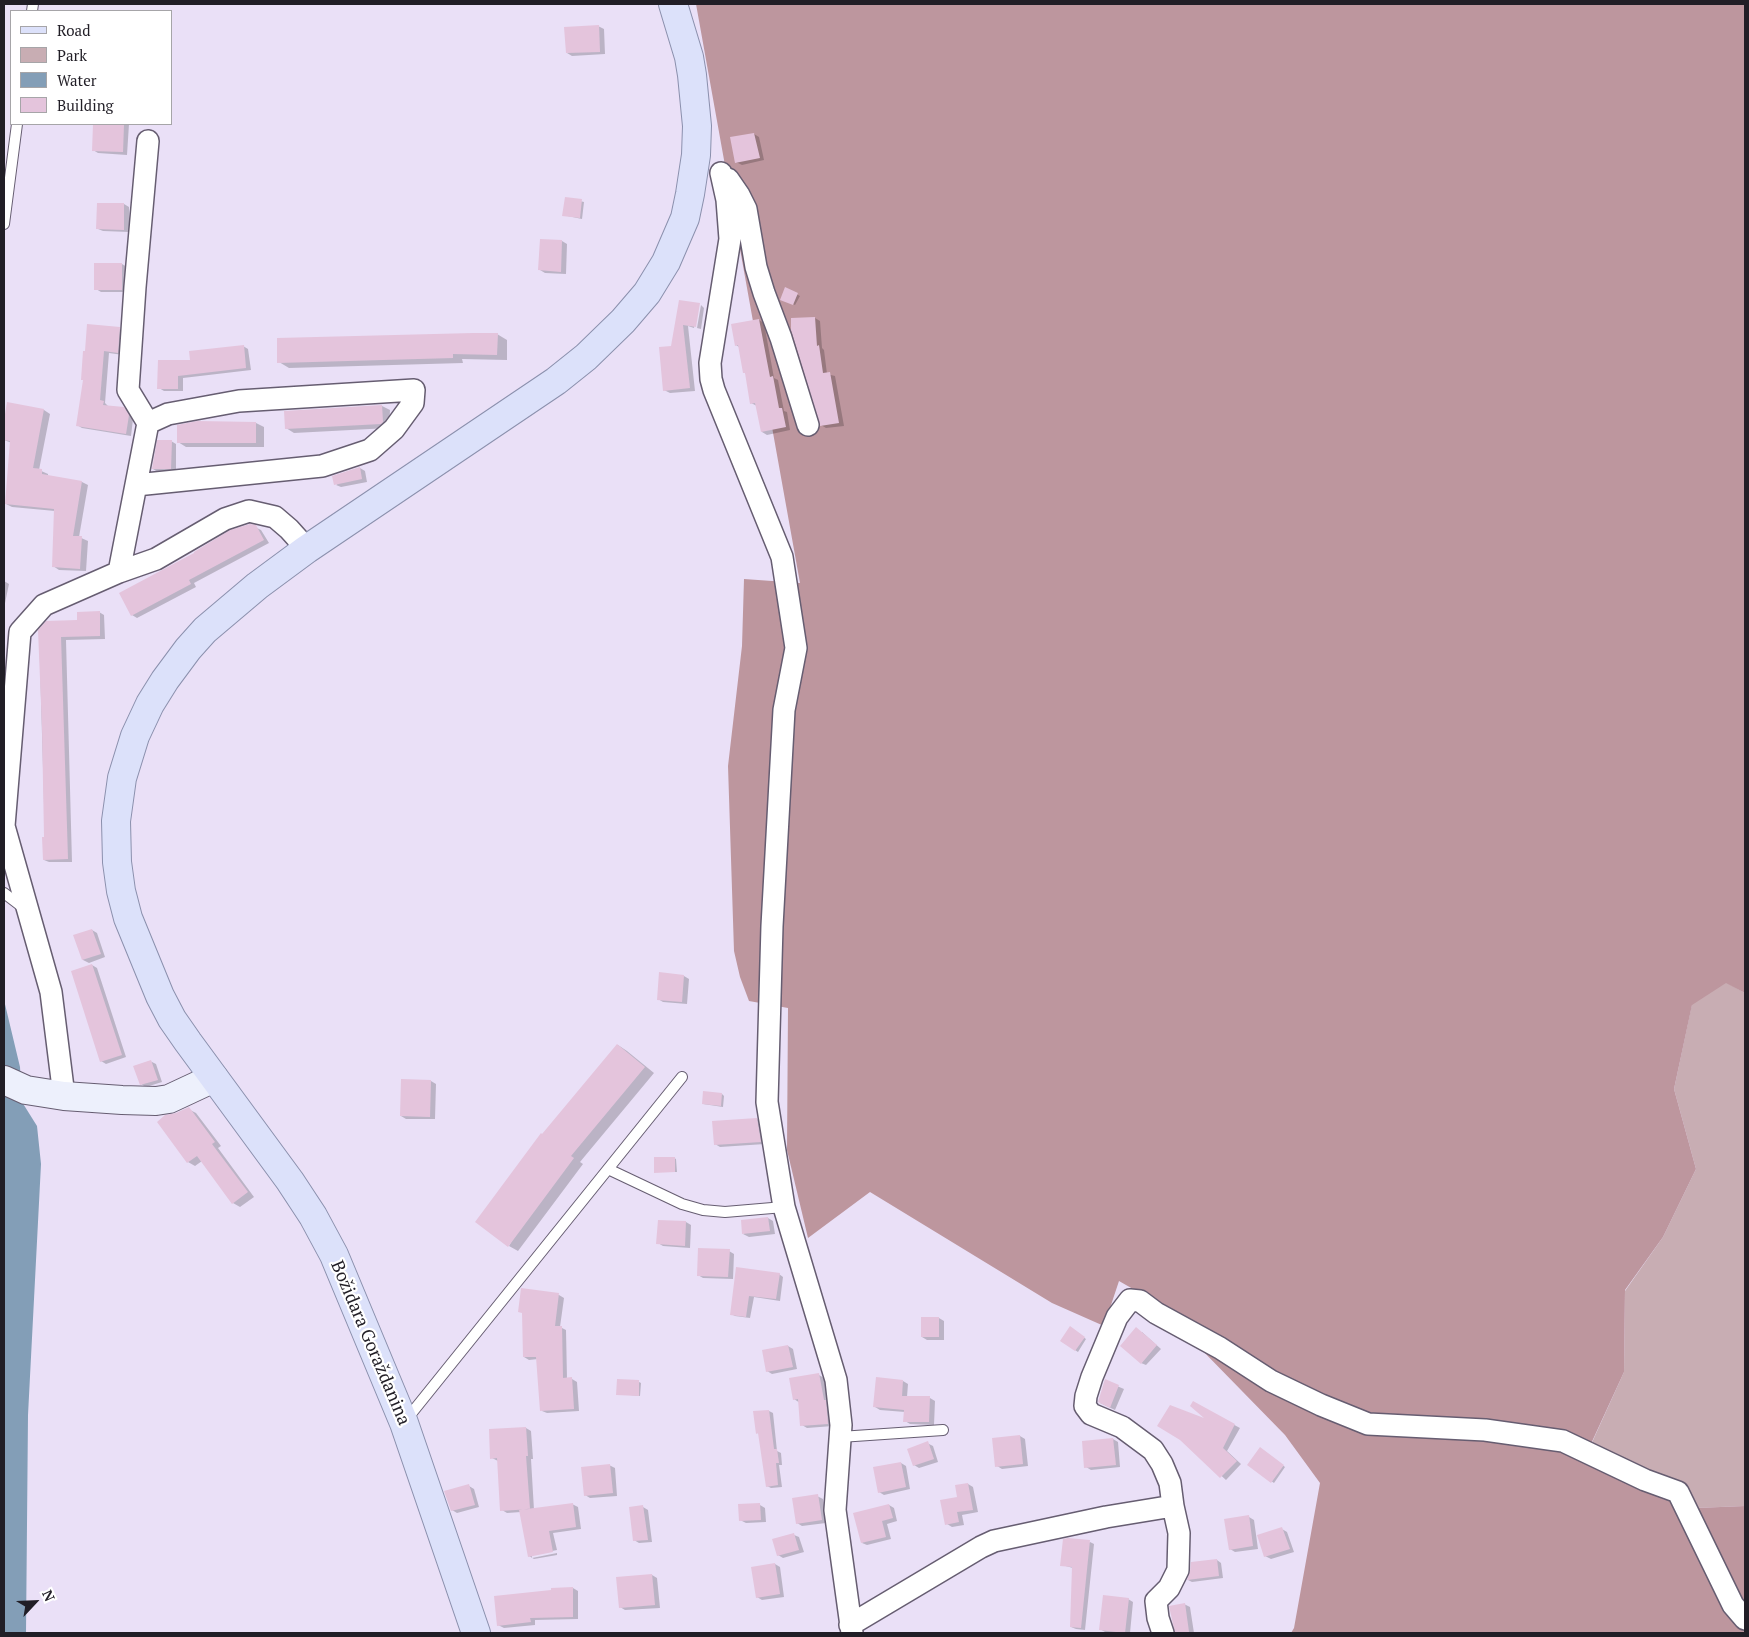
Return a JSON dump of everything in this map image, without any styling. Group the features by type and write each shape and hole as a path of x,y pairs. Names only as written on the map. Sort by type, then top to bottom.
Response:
{"main road":[{"name":"Božidara Goraždanina","path":"476,1633 404,1423 334,1255 290,1181 214,1078 168,1011 148,971 128,918 121,891 117,862 116,821 122,778 135,736 150,704 188,649 226,611 307,549 556,381 586,357 623,321 646,293 666,262 677,238 690,194 696,155 697,126 692,75 689,57 673,4"}],"street":[{"path":"119,572 148,423 128,390 148,142"},
{"path":"696,155 729,181 746,209 756,267 781,338 808,425"},
{"path":"720,173 727,200 730,238 710,362 711,379 782,558 796,648 784,710 772,926 767,1102 784,1207 836,1380 841,1425 835,1510 851,1629 981,1547 994,1541 1106,1517 1173,1506"},
{"path":"136,485 322,466 370,450 394,429 413,403 414,390 238,401 168,414 148,423"},
{"path":"64,1096 51,992 4,826 20,632 44,605 119,572 156,559 225,518 249,511 275,517 307,549"},
{"path":"15,1085 64,1096 156,1101 169,1099 214,1078"},
{"path":"1163,1633 1158,1618 1156,1601 1169,1588 1178,1570 1179,1533 1170,1483 1162,1464 1153,1450 1122,1427 1091,1414 1085,1406 1090,1383 1117,1317 1130,1300 1140,1301 1156,1313 1220,1348 1271,1381 1321,1405 1368,1424 1485,1430 1563,1441 1645,1480 1678,1492 1733,1605 1745,1619"}],"lane":[{"path":"4,224 17,125"},
{"path":"4,893 27,910"},
{"path":"404,1423 682,1077"},
{"path":"608,1169 682,1204 703,1210 725,1212 784,1207"},
{"path":"840,1437 943,1430"}],"green space":[{"path":"1726,982 1745,993 1745,1506 1696,1508 1663,1499 1584,1460 1624,1372 1625,1291 1663,1237 1696,1169 1674,1089 1692,1004"}],"shaded area":[{"path":"696,4 1745,4 1745,993 1726,983 1692,1005 1674,1089 1696,1169 1663,1237 1625,1290 1624,1372 1584,1459 1663,1499 1696,1508 1745,1506 1745,1633 1291,1633 1294,1628 1320,1483 1285,1435 1154,1301 1119,1281 1104,1326 1052,1303 870,1192 808,1238 787,1150 788,1008 749,1001 740,977 734,951 728,766 742,646 744,579 800,583"}],"water":[{"path":"4,1000 20,1067 22,1102 37,1126 41,1164 28,1415 26,1633 4,1633"}],"building":[{"path":"599,25 600,52 566,53 564,27"},
{"path":"93,125 124,125 123,152 92,151"},
{"path":"754,133 760,158 735,163 730,137"},
{"path":"565,197 582,199 580,218 562,216"},
{"path":"97,203 124,203 124,230 96,229"},
{"path":"540,239 562,240 561,272 538,270"},
{"path":"94,263 122,263 122,290 94,290"},
{"path":"785,287 798,293 793,305 780,300"},
{"path":"679,300 700,303 696,327 683,325 690,388 663,391 659,347 671,346"},
{"path":"815,317 817,346 819,345 823,373 830,372 839,423 820,426 791,330 791,318"},
{"path":"759,319 770,377 773,376 779,408 782,408 786,427 761,432 755,403 750,404 745,373 743,373 738,345 735,346 731,324"},
{"path":"87,324 120,327 118,353 104,351 100,400 104,401 103,405 124,407 129,415 126,434 76,426 83,380 81,380 83,351 85,351"},
{"path":"498,333 497,355 453,354 453,358 277,363 277,338"},
{"path":"244,345 246,368 178,376 178,389 157,389 158,360 190,360 189,351"},
{"path":"7,402 44,409 33,468 42,469 42,474 82,481 73,536 82,536 80,569 52,567 54,509 5,504 10,441 4,440 4,420"},
{"path":"382,405 383,422 381,424 285,429 284,411"},
{"path":"197,421 256,422 256,443 177,443 177,425"},
{"path":"157,440 172,440 171,469 152,469"},
{"path":"360,467 362,479 334,485 332,476"},
{"path":"250,524 256,525 264,540 189,580 191,584 131,616 119,593 194,553 230,530"},
{"path":"100,611 100,636 61,637 68,859 43,860 42,728 38,630 46,621 77,620 77,612"},
{"path":"92,929 101,954 82,960 73,935"},
{"path":"92,964 122,1055 100,1062 71,971"},
{"path":"659,972 684,975 682,1002 657,1000"},
{"path":"617,1044 645,1067 571,1156 574,1158 508,1247 475,1222 541,1133"},
{"path":"151,1060 158,1080 140,1085 133,1066"},
{"path":"401,1079 431,1080 430,1117 400,1116"},
{"path":"703,1091 722,1093 721,1106 702,1104"},
{"path":"189,1107 215,1142 212,1144 248,1192 232,1204 197,1156 187,1163 157,1122 165,1115 176,1113"},
{"path":"757,1118 761,1142 714,1145 712,1121"},
{"path":"654,1157 675,1157 675,1172 654,1173"},
{"path":"768,1217 770,1231 742,1234 741,1220"},
{"path":"658,1220 686,1221 685,1246 656,1244"},
{"path":"698,1248 730,1249 728,1277 697,1276"},
{"path":"736,1267 780,1273 776,1299 749,1296 746,1317 730,1315"},
{"path":"521,1288 559,1293 555,1326 562,1326 563,1378 572,1377 574,1409 540,1411 536,1357 523,1357 522,1313 518,1312"},
{"path":"921,1317 939,1317 939,1337 921,1337"},
{"path":"1070,1326 1085,1337 1075,1351 1060,1341"},
{"path":"1136,1327 1157,1345 1141,1364 1120,1346"},
{"path":"788,1345 793,1367 766,1372 762,1350"},
{"path":"819,1373 824,1400 826,1400 828,1424 800,1426 798,1399 793,1400 789,1378"},
{"path":"876,1377 903,1380 902,1396 930,1396 929,1422 903,1422 904,1410 873,1407"},
{"path":"617,1379 639,1380 639,1396 616,1395"},
{"path":"1105,1379 1119,1385 1110,1408 1098,1402"},
{"path":"1193,1401 1235,1424 1223,1448 1237,1461 1220,1478 1180,1440 1157,1426 1170,1405 1204,1418 1190,1406"},
{"path":"769,1410 774,1449 777,1449 779,1463 776,1463 778,1485 766,1487 753,1411"},
{"path":"526,1427 530,1509 500,1511 497,1458 490,1459 489,1429"},
{"path":"1020,1435 1023,1464 995,1467 992,1438"},
{"path":"1113,1438 1116,1465 1084,1468 1082,1441"},
{"path":"928,1441 934,1459 913,1466 907,1449"},
{"path":"1260,1447 1284,1465 1271,1483 1247,1465"},
{"path":"901,1462 906,1487 878,1493 873,1467"},
{"path":"610,1464 613,1493 584,1496 581,1467"},
{"path":"968,1483 973,1510 957,1512 959,1522 945,1525 940,1500 957,1497 955,1485"},
{"path":"469,1484 475,1505 451,1511 444,1491"},
{"path":"818,1494 822,1520 796,1524 792,1498"},
{"path":"573,1503 576,1527 549,1531 553,1552 528,1557 519,1510"},
{"path":"760,1503 761,1520 739,1521 738,1504"},
{"path":"889,1504 893,1518 882,1521 886,1537 861,1543 853,1513"},
{"path":"643,1505 648,1540 633,1541 629,1507"},
{"path":"1249,1515 1253,1546 1229,1550 1224,1519"},
{"path":"1282,1527 1290,1549 1264,1557 1257,1535"},
{"path":"794,1533 799,1550 777,1556 772,1539"},
{"path":"1063,1539 1090,1540 1081,1628 1070,1627 1072,1567 1060,1566"},
{"path":"1217,1559 1219,1576 1187,1580 1191,1562"},
{"path":"775,1563 780,1594 756,1598 751,1567"},
{"path":"652,1574 655,1605 619,1608 616,1577"},
{"path":"573,1587 573,1617 530,1618 531,1622 497,1626 494,1596"},
{"path":"1103,1595 1129,1598 1125,1633 1099,1630"},
{"path":"1185,1603 1189,1632 1175,1633 1169,1606"}]}
